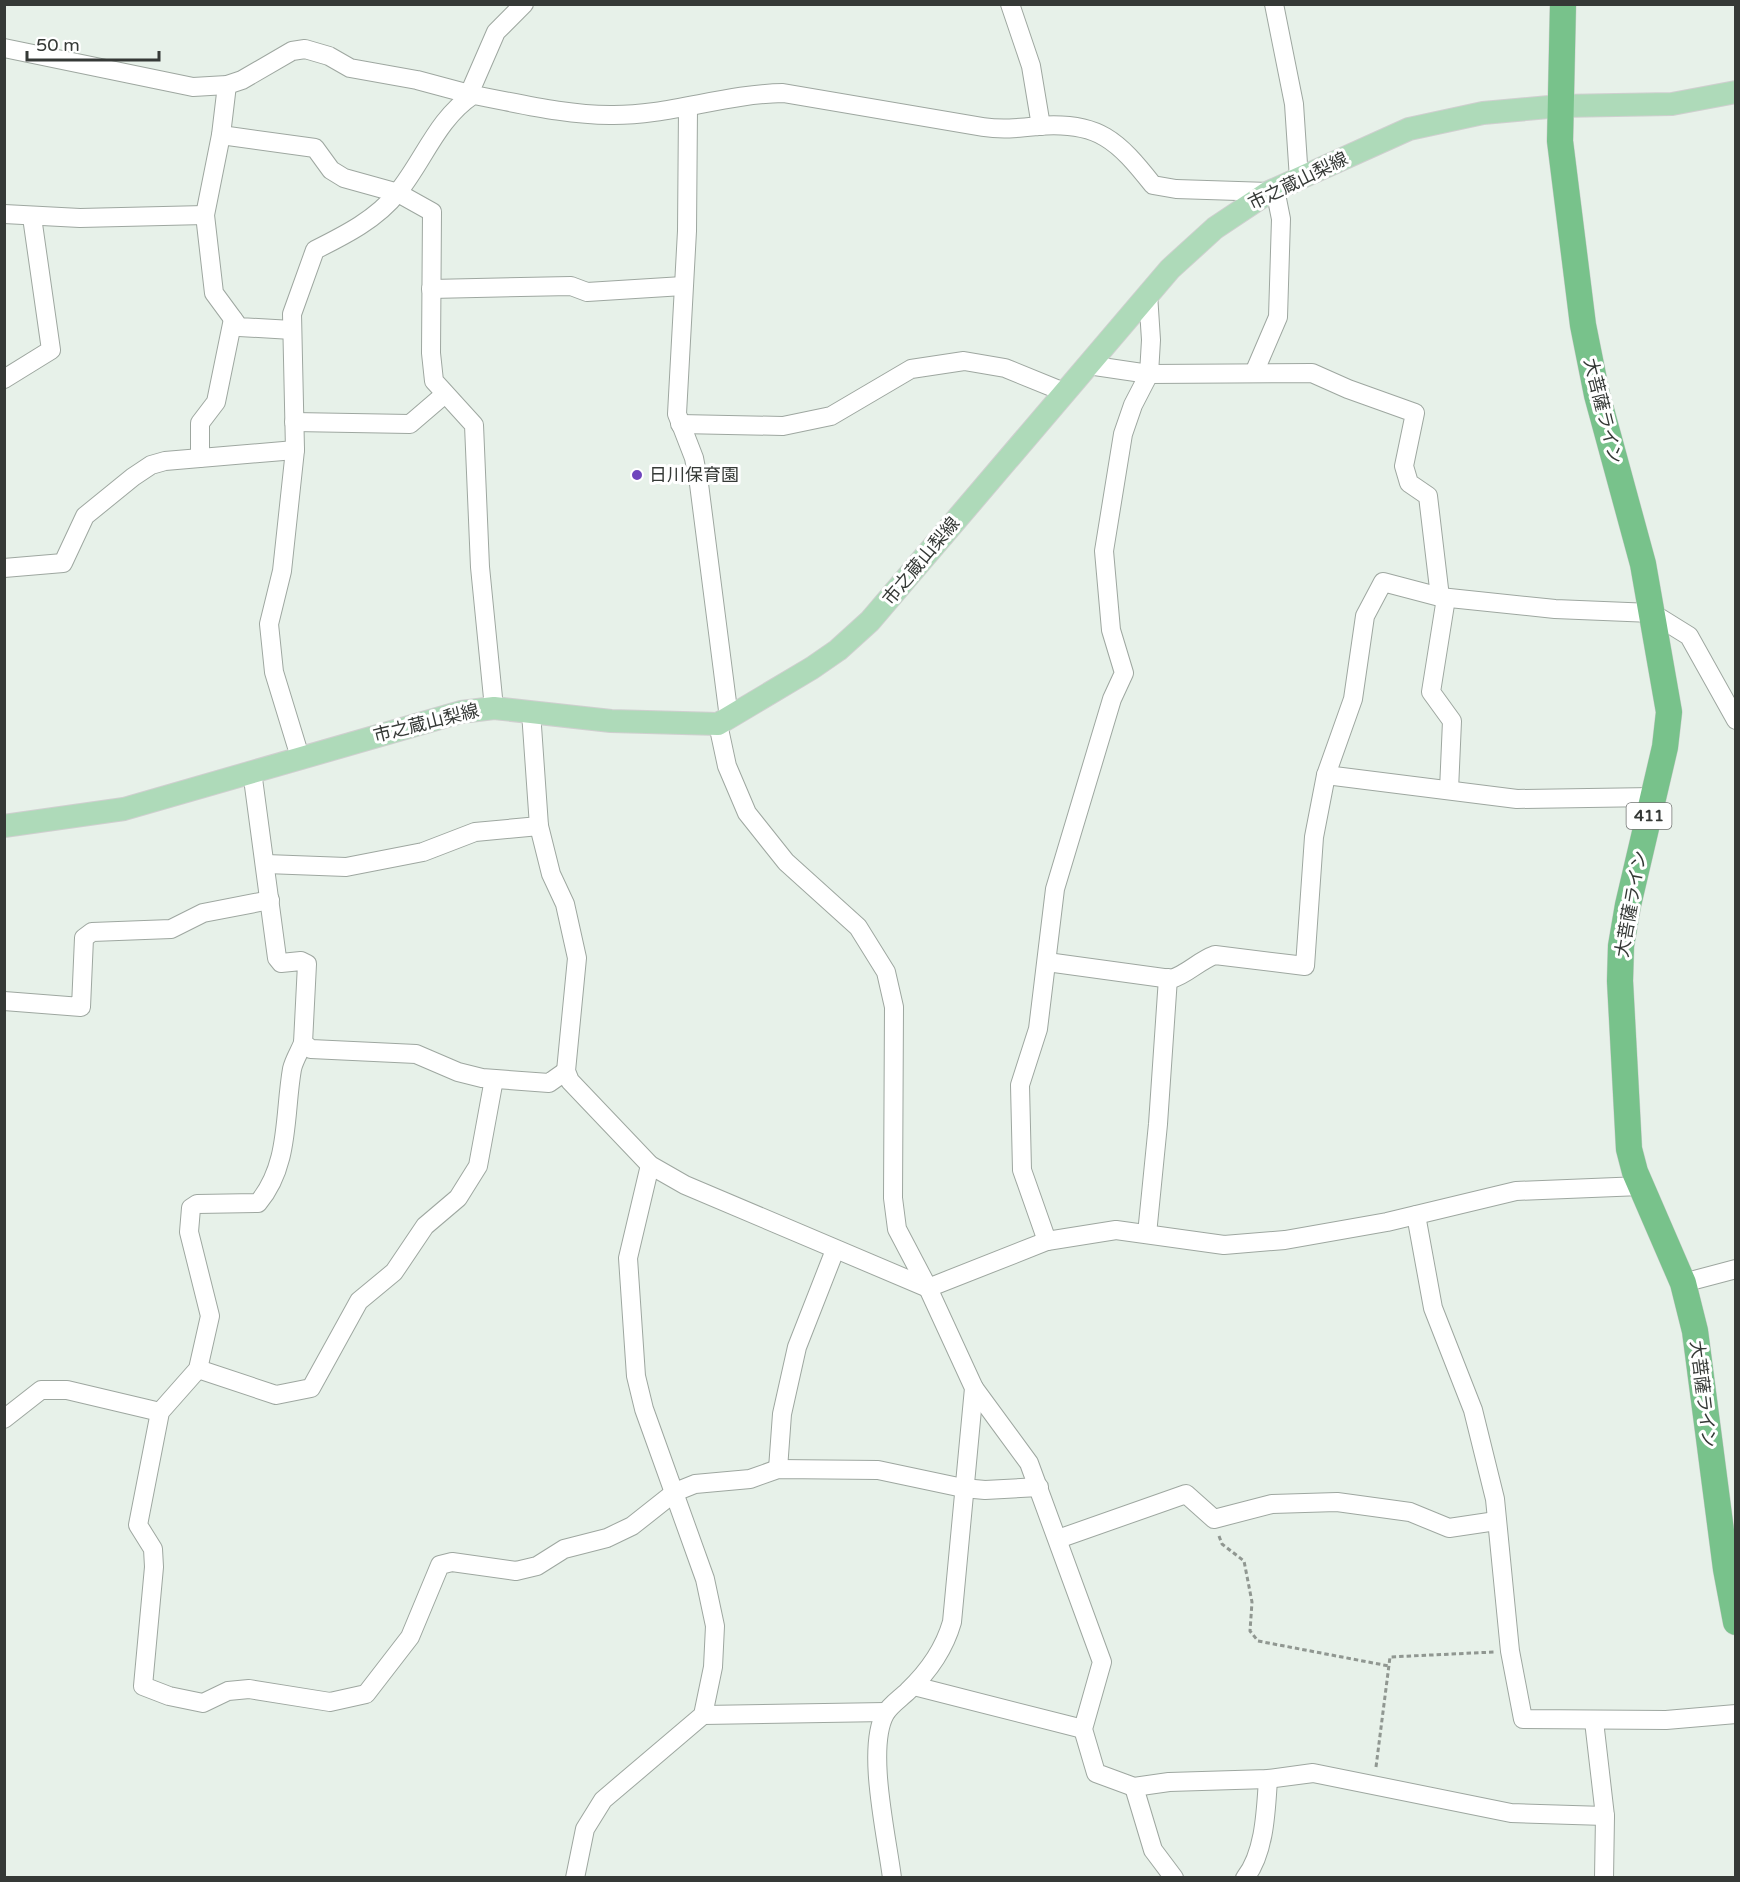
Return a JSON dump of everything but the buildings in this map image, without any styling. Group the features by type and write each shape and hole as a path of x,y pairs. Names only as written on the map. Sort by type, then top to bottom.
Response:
{"highway":[{"name":"大菩薩ライン","path":"1563,4 1560,141 1583,325 1597,395 1643,564 1669,712 1665,747 1628,905 1621,946 1620,981 1629,1149 1641,1186 1683,1284 1695,1331 1726,1569 1736,1622"}],"main road":[{"name":"市之蔵山梨線","path":"4,826 124,809 452,714 494,708 610,721 723,721 812,669 854,636 901,587 1170,269 1215,228 1272,191 1409,129 1483,113 1560,106 1672,104 1736,92"}],"street":[{"path":"300,757 274,672 269,624 282,571 295,450 292,314 315,250 358,228 398,193 428,142 459,104 471,94 496,32 524,4"},
{"path":"1010,4 1031,66 1041,126"},
{"path":"1274,4 1294,104 1299,179"},
{"path":"4,48 193,87 227,84 242,80 292,51 305,49 329,56 350,68 546,109 610,115 688,108 751,93 783,93 983,128 1006,130 1041,126 1089,129 1107,136 1128,153 1153,186 1176,189 1272,191 1281,219 1278,317 1254,373"},
{"path":"227,84 221,135 205,215 214,293 239,327 292,330"},
{"path":"688,108 687,231 677,399 680,424 694,458 699,484 727,766 747,813 786,862 858,927 886,972 894,1007 893,1198 897,1229 928,1288 974,1388 1029,1463 1058,1539 1102,1662 1083,1729 1096,1773 1134,1787 1169,1782 1268,1779 1313,1773 1511,1813 1605,1816"},
{"path":"221,135 315,148 331,170 344,178 398,193 432,212 431,289 434,381 474,425 480,567 494,708"},
{"path":"4,214 32,217 205,215"},
{"path":"4,379 51,350 32,217"},
{"path":"431,289 571,286 587,292 682,286"},
{"path":"1047,1241 1022,1170 1020,1084 1038,1029 1055,889 1112,699 1124,673 1111,630 1104,551 1123,434 1132,405 1149,374 1151,340 1148,294"},
{"path":"200,458 200,423 216,402 232,319"},
{"path":"680,424 783,426 831,416 911,369 964,361 1005,368 1064,392"},
{"path":"1088,364 1149,374 1312,373 1348,389 1415,413 1404,466 1409,483 1428,496 1443,597 1431,692 1452,721 1449,790"},
{"path":"294,422 410,424 445,394"},
{"path":"4,568 63,563 85,516 151,465 165,461 295,450"},
{"path":"1047,962 1168,978 1184,975 1204,959 1215,955 1305,966 1314,837 1326,775 1353,699 1365,616 1383,582 1443,597 1555,609 1652,613 1689,636 1736,720"},
{"path":"531,712 539,826 551,874 565,904 577,958 566,1071 570,1081 650,1165 685,1185 835,1250 928,1288 1047,1241 1116,1230 1224,1245 1296,1238 1416,1215 1516,1191 1641,1186"},
{"path":"252,771 277,958 281,963 301,961 307,964 303,1043 293,1067 286,1140 270,1189 258,1203 197,1204 191,1208 189,1232 210,1316 198,1369 160,1412 138,1525 153,1549 154,1567 143,1686 169,1696 203,1702 228,1691 249,1689 330,1702 366,1694 411,1637 440,1565 452,1562 516,1572 537,1566 564,1549 607,1538 632,1526 675,1492 695,1484 750,1479 778,1469 878,1470 963,1488 985,1490 1039,1488"},
{"path":"1326,775 1517,799 1653,797"},
{"path":"266,864 346,867 423,852 475,832 539,826"},
{"path":"4,1001 81,1007 84,938 92,932 171,930 203,913 270,900"},
{"path":"1147,1234 1158,1124 1168,978"},
{"path":"303,1043 310,1049 416,1054 459,1072 494,1079 549,1083 566,1071"},
{"path":"198,1369 276,1395 311,1388 359,1301 394,1272 425,1226 458,1198 478,1166 494,1079"},
{"path":"575,1878 585,1829 603,1800 703,1715 713,1667 715,1626 705,1579 644,1409 635,1366 628,1258 650,1165"},
{"path":"1416,1215 1433,1308 1473,1410 1495,1499 1510,1651 1523,1719 1666,1720 1736,1714"},
{"path":"778,1469 782,1414 797,1347 835,1250"},
{"path":"1683,1284 1736,1269"},
{"path":"892,1878 878,1770 877,1737 886,1712 914,1686 946,1644 952,1622 974,1388"},
{"path":"4,1419 42,1390 67,1390 160,1412"},
{"path":"1058,1539 1186,1494 1214,1519 1272,1504 1337,1502 1410,1512 1449,1528 1496,1521"},
{"path":"914,1686 1083,1729"},
{"path":"703,1715 886,1712"},
{"path":"1594,1721 1605,1816 1604,1878"},
{"path":"1245,1878 1258,1850 1268,1779"},
{"path":"1134,1787 1153,1850 1174,1878"}],"path":[{"path":"1214,1519 1222,1544 1244,1561 1252,1602 1251,1631 1258,1641 1389,1666"},
{"path":"1374,1784 1390,1657 1510,1651"}],"place":[{"name":"日川保育園","path":"637,475"}]}
